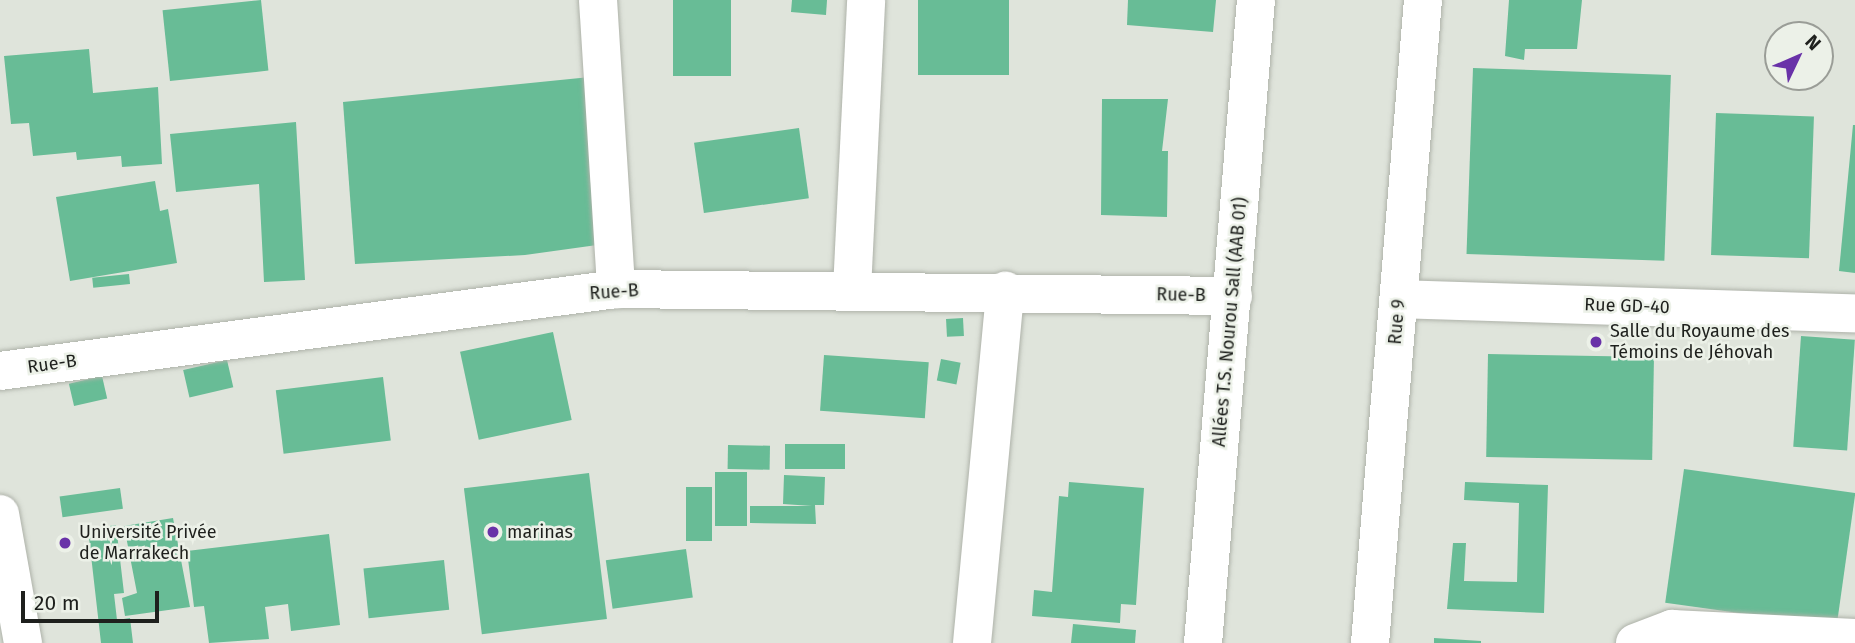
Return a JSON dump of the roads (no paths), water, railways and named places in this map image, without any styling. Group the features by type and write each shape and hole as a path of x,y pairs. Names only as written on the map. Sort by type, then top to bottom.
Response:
{"street":[{"path":"598,0 616,289"},
{"path":"852,290 866,0"},
{"name":"Allées T.S. Nourou Sall (AAB 01)","path":"1203,643 1256,0"},
{"name":"Rue 9","path":"1370,643 1423,0"},
{"name":"Rue-B","path":"0,371 616,289 1005,291 1233,296"},
{"path":"972,643 1005,291"},
{"name":"Rue GD-40","path":"1399,299 1855,313"},
{"path":"0,514 23,643"},
{"path":"1635,643 1672,629 1855,638"}],"place":[{"name":"Salle du Royaume des Témoins de Jéhovah","path":"1596,342"},
{"name":"marinas","path":"493,532"},
{"name":"Université Privée de Marrakech","path":"65,543"}]}
